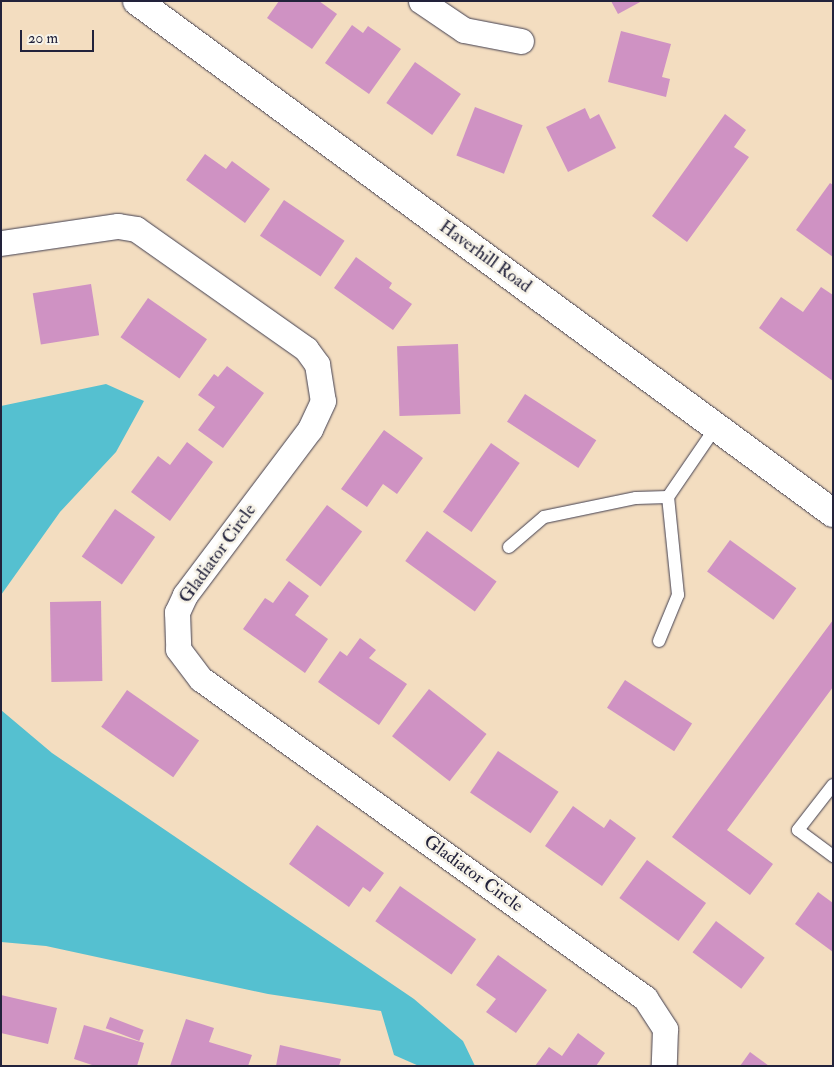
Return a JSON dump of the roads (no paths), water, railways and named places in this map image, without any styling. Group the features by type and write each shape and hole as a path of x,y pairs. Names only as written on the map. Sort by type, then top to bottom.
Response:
{"street":[{"name":"Haverhill Road","path":"137,1 833,513"},
{"path":"421,1 464,30 522,41"},
{"name":"Gladiator Circle","path":"1,243 118,226 136,230 306,349 320,373 323,402 310,429 185,595 177,612 178,649 201,679 645,998 665,1029 664,1066"}],"lane":[{"path":"659,641 678,595 668,496 716,427"},
{"path":"509,547 544,517 636,498 668,496"},
{"path":"833,785 798,830 833,856"}],"water":[{"path":"106,384 144,401 116,452 60,512 1,595 1,406"},
{"path":"1,710 52,753 414,999 463,1041 475,1066 419,1066 394,1055 381,1011 268,994 46,946 1,942"}]}
